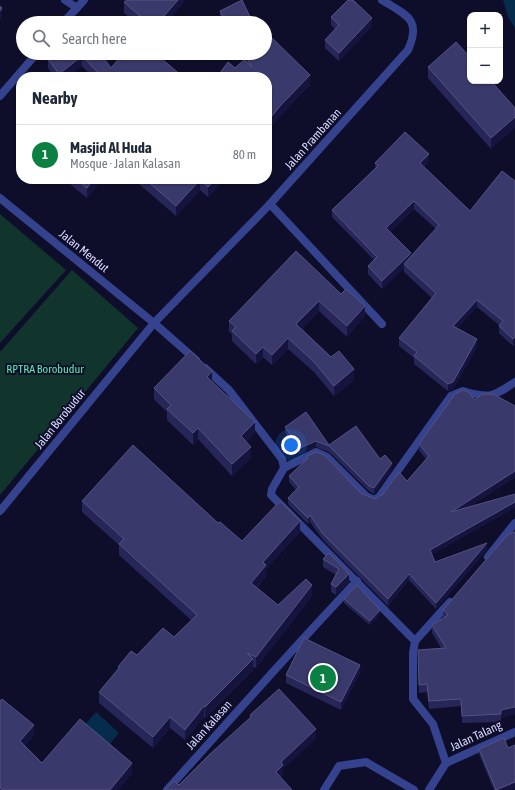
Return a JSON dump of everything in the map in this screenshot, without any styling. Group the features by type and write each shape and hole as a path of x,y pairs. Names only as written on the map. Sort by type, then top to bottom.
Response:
{"street":[{"path":"65,0 77,8"},
{"path":"70,16 84,0"},
{"name":"Jalan Prambanan","path":"154,323 270,204 408,50 414,37 408,16 382,0"},
{"path":"21,72 31,60"},
{"path":"0,96 16,77"},
{"name":"Jalan Mendut","path":"0,198 154,323 229,390 282,459 284,468"},
{"path":"270,204 382,324"},
{"name":"Jalan Borobudur","path":"0,510 154,323"},
{"path":"455,596 415,641 271,495 272,489 284,468 316,452 327,456 366,496 374,500 379,497 451,396 463,391 482,397 496,395 515,382"},
{"path":"485,561 515,523"},
{"name":"Jalan Kalasan","path":"168,790 269,677 294,646 357,581"},
{"name":"Jalan Talang","path":"415,641 413,653 413,699 433,724 446,763"},
{"name":"Jalan Talang","path":"429,790 446,763 515,732"},
{"path":"324,790 338,766 366,762 408,788"}],"green space":[{"path":"0,214 66,270 0,343"},
{"name":"RPTRA Borobudur","path":"72,270 138,328 0,495 0,352"}],"water":[{"path":"503,0 515,0 515,28 508,17"},
{"path":"96,712 119,733 106,748 83,727"}],"building":[{"path":"127,0 178,0 164,16 140,16 124,2"},
{"path":"242,0 250,16 222,16 220,11"},
{"path":"348,0 353,0 372,18 339,53 325,40 339,25 331,17"},
{"path":"272,38 310,75 272,116 272,72 221,72 228,62 235,68 244,60 252,67 248,60 272,60"},
{"path":"456,42 467,54 467,84 494,84 515,108 515,117 491,138 428,67"},
{"path":"49,60 77,60 62,72 58,72"},
{"path":"86,60 105,60 111,68 118,60 163,60 177,72 97,72"},
{"path":"405,132 429,154 420,163 470,211 502,171 515,181 515,337 513,339 499,326 503,321 477,300 453,326 477,339 453,382 448,384 414,356 417,352 399,338 436,293 404,264 439,225 414,201 386,228 411,253 382,281 368,266 377,257 332,210 378,166 375,163"},
{"path":"82,184 90,184 87,188"},
{"path":"151,184 196,184 176,206"},
{"path":"296,251 341,294 346,289 365,306 347,326 319,301 296,324 331,357 339,351 354,369 334,386 314,362 288,338 272,355 263,347 256,354 232,331 236,327 229,321"},
{"path":"190,351 212,371 207,377 255,422 241,436 251,447 232,464 198,428 193,433 167,409 171,405 154,388"},
{"path":"463,390 468,392 475,400 482,394 493,394 515,406 515,471 451,512 515,494 515,502 430,550 435,562 487,543 436,603 409,574 388,599 323,534 310,515 308,518 288,498 299,487 289,476 308,458 307,456 316,452 324,455 362,494 375,499 383,494 399,472 407,481 429,456 419,444 455,394"},
{"path":"306,412 329,445 356,426 380,459 385,455 392,463 374,488 369,486 329,446 316,441 300,448 285,427"},
{"path":"133,445 218,523 220,522 242,541 280,501 300,521 263,562 266,565 251,583 278,605 306,579 312,585 256,657 247,653 253,659 205,707 204,706 185,730 170,717 153,737 99,692 131,651 137,655 163,628 174,637 197,615 119,544 124,539 82,501"},
{"path":"515,532 515,707 501,710 501,714 462,716 461,699 429,701 427,684 419,685 418,650 446,648 432,625 448,615 443,610 507,535"},
{"path":"329,553 349,574 336,587 331,584 339,569 323,559"},
{"path":"357,585 380,610 370,621 344,599"},
{"path":"304,638 360,665 341,702 286,675"},
{"path":"279,689 316,729 281,762 283,765 276,772 292,790 165,790 174,781 179,785 210,754 251,717 250,715"},
{"path":"2,699 34,725 20,741 42,763 80,719 132,763 110,790 2,790 0,788 0,701"},
{"path":"504,738 508,748 515,745 515,782 496,790 479,749"}],"place":[{"name":"Masjid Al Huda","path":"323,678"}]}
